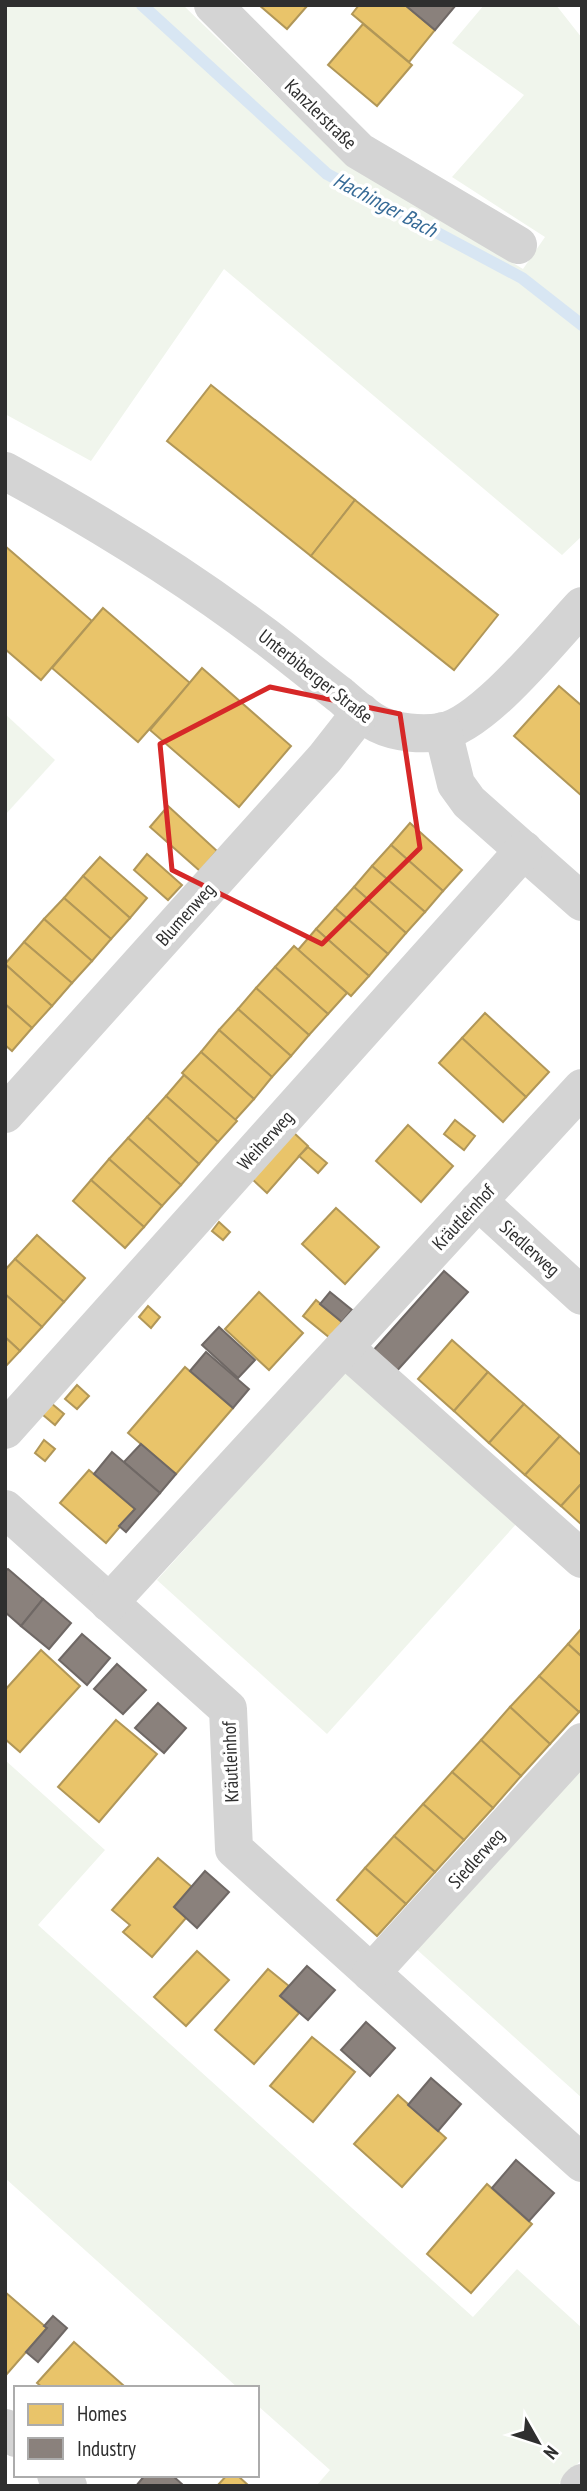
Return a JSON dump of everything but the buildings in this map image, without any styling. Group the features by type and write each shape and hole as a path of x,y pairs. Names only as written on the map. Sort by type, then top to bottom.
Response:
{"street":[{"name":"Kanzlerstraße","path":"213,5 359,151 518,245"},
{"name":"Unterbiberger Straße","path":"5,471 170,568 265,636 379,724 420,733 443,731"},
{"path":"582,606 491,704 467,720 443,731 456,784 469,802 582,902"},
{"name":"Blumenweg","path":"5,1114 325,758 361,712"},
{"name":"Weiherweg","path":"5,1430 524,850"},
{"name":"Kräutleinhof","path":"109,1603 582,1088"},
{"name":"Siedlerweg","path":"478,1201 582,1296"},
{"path":"344,1347 582,1559"},
{"name":"Kräutleinhof","path":"5,1510 228,1709 234,1849 371,1973"},
{"name":"Siedlerweg","path":"371,1973 582,1742"},
{"path":"371,1973 575,2142"}],"highlighted area":[{"path":"270,687 400,714 420,848 322,944 172,870 160,744"}],"shaded area":[{"path":"5,5 183,5 348,165 523,269 545,237 452,177 524,95 452,43 484,5 556,5 582,38 582,536 562,555 224,269 91,461 5,414"},
{"path":"5,714 55,760 5,815"},
{"path":"347,1369 518,1522 327,1734 157,1580"},
{"path":"5,1760 105,1850 38,1925 473,2317 517,2269 582,2328 582,2459 557,2486 316,2486 330,2470 259,2407 259,2386 236,2386 5,2178"},
{"path":"582,1760 582,2098 414,1947"}],"waterway":[{"name":"Hachinger Bach","path":"142,5 327,174 522,278 582,325"}]}
